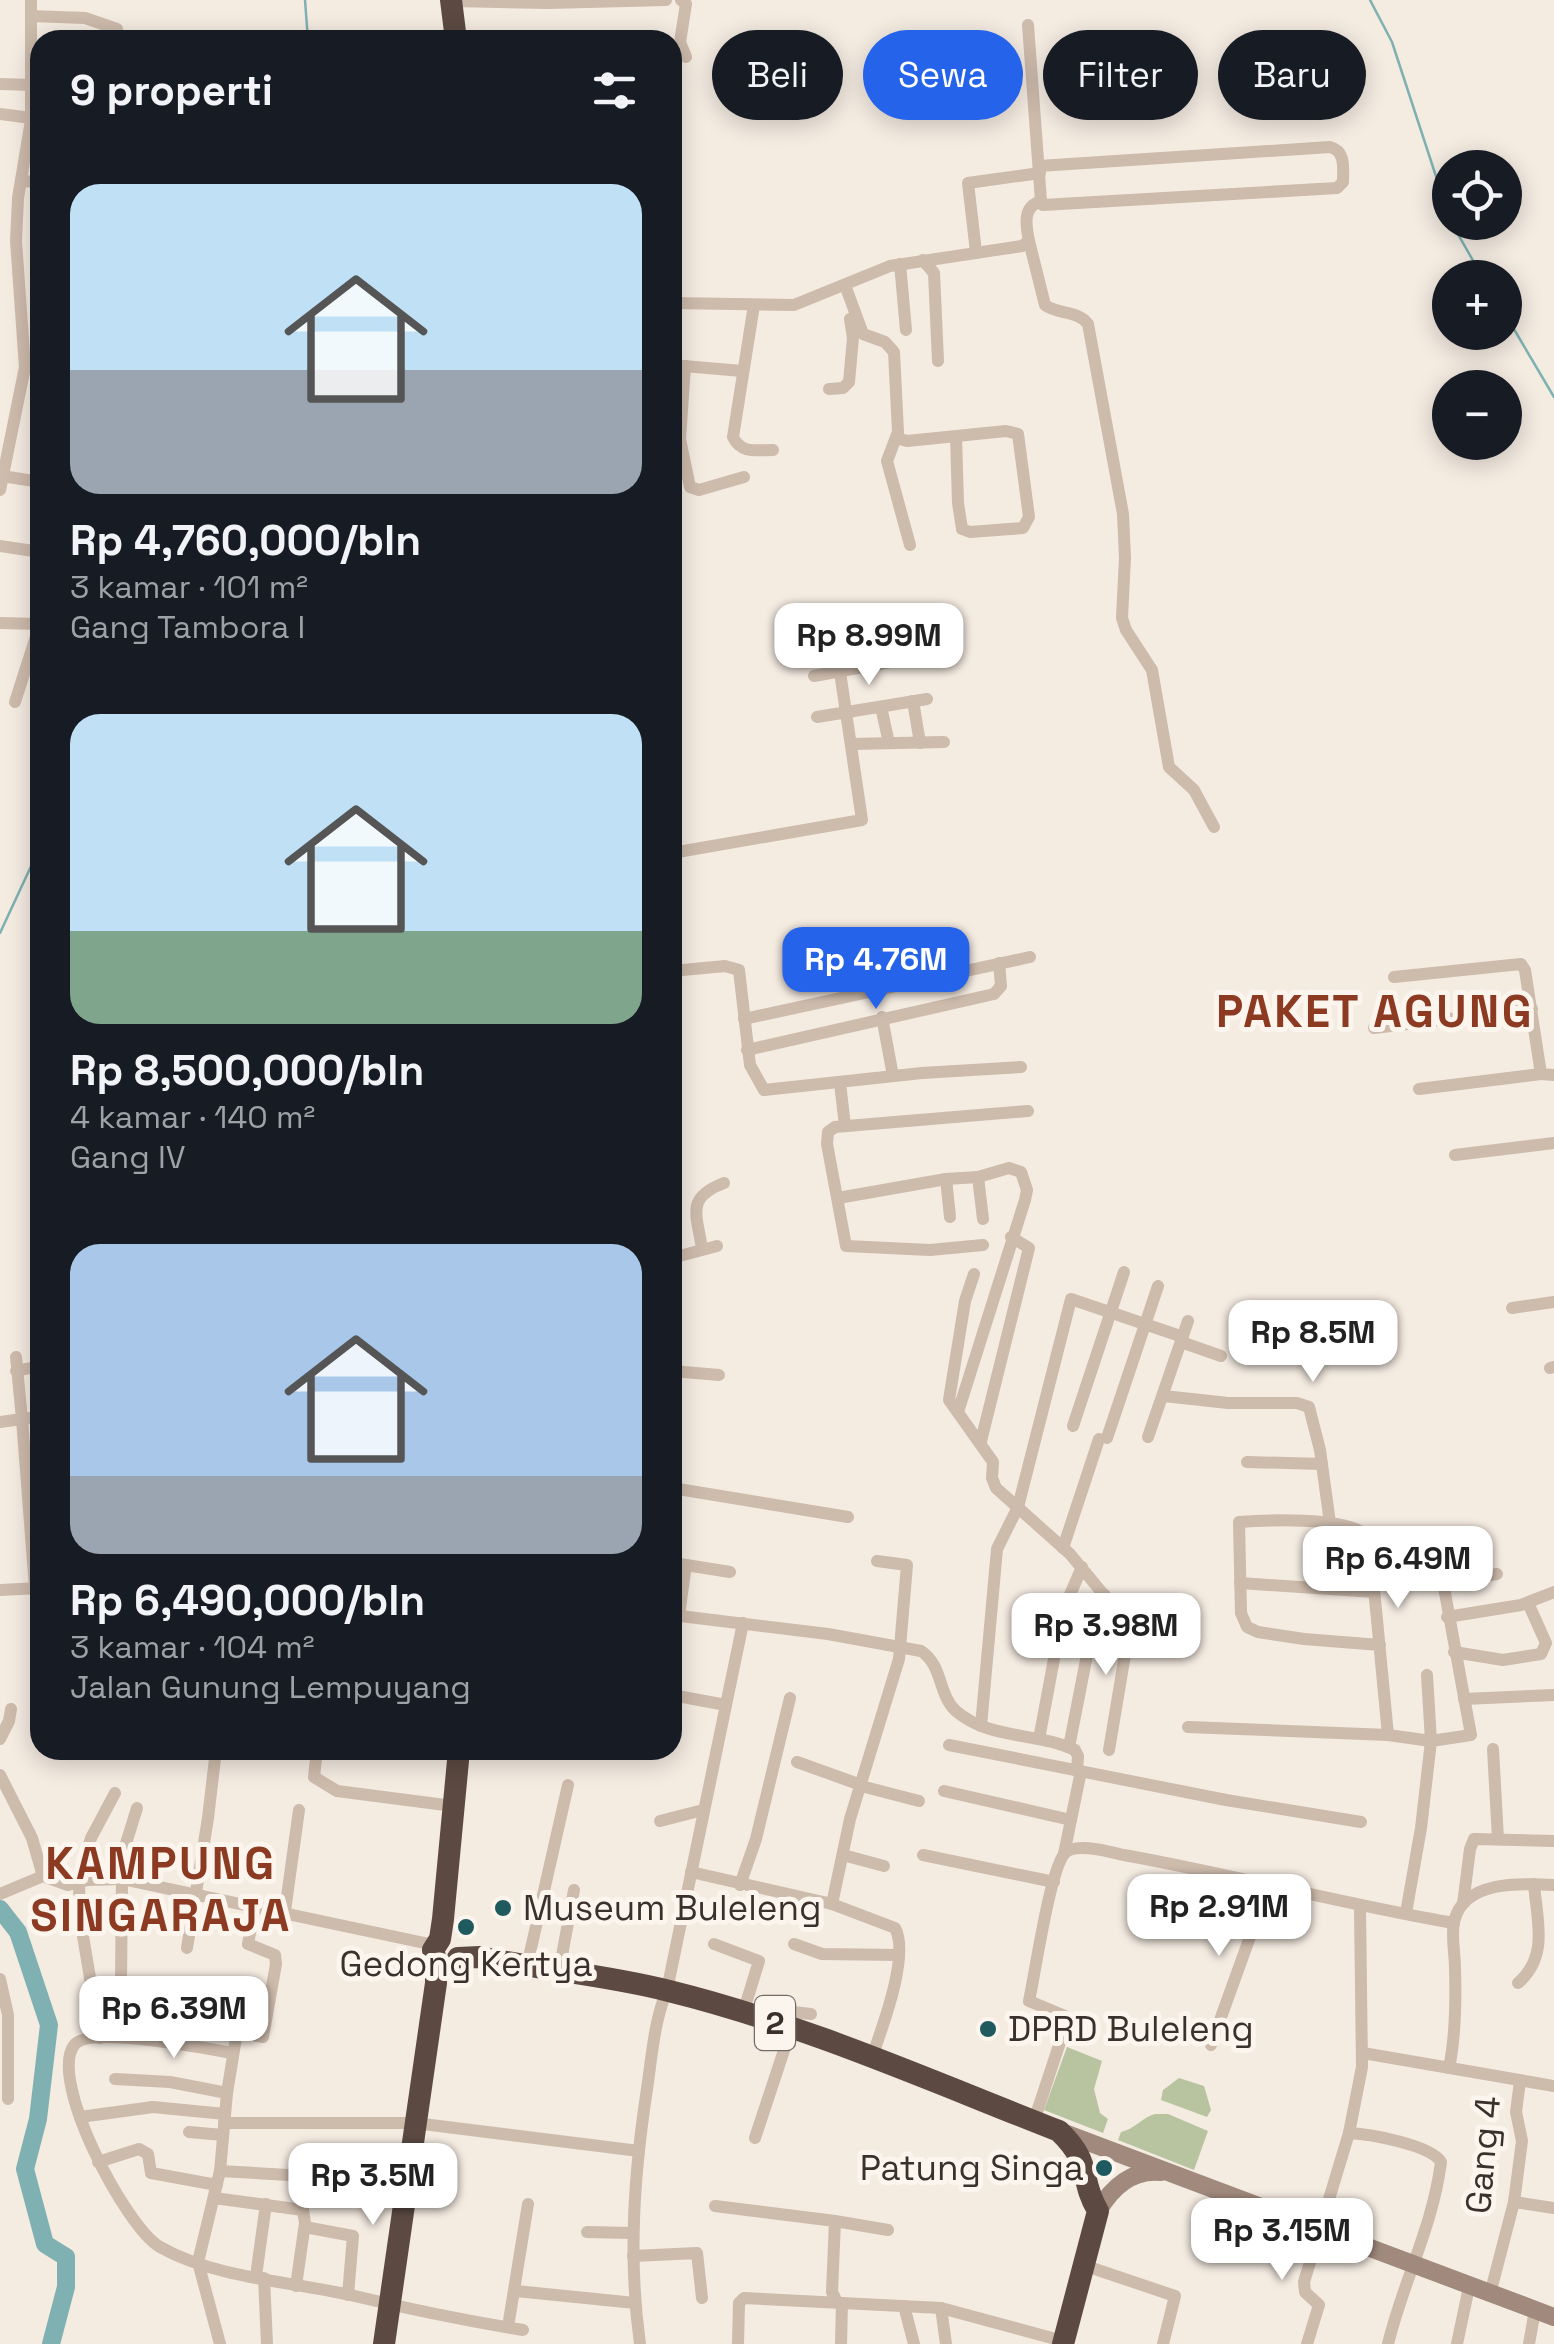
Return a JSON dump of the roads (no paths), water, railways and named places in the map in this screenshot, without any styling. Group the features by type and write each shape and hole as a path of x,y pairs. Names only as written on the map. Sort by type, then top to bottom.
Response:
{"highway":[{"path":"451,1 455,30"},
{"path":"384,2344 415,2123 448,1951 458,1760"},
{"name":"2","path":"448,1951 667,1990 872,2057 1059,2131"},
{"path":"1059,2131 1081,2155 1090,2198 1098,2211 1063,2342"}],"main road":[{"path":"1059,2131 1554,2318"},
{"path":"1098,2211 1105,2199 1132,2176 1145,2171 1172,2172"}],"street":[{"path":"31,0 31,30"},
{"path":"451,1 548,4 666,0"},
{"path":"681,0 686,4 682,30"},
{"path":"31,16 85,18 117,30"},
{"path":"976,252 968,183 1039,170 1330,147 1342,156 1342,185 1047,206 1041,201 1039,170 1028,24"},
{"path":"682,47 686,57"},
{"path":"0,84 30,85"},
{"path":"0,114 30,118"},
{"path":"30,124 21,181 16,270 25,367 4,451 1,483 30,482"},
{"path":"21,181 30,181"},
{"path":"1041,201 1030,206 1028,212 1029,241 1045,305 1085,319 1091,334 1123,514 1122,618 1152,670 1169,767 1194,790 1214,827"},
{"path":"682,303 794,305 874,271 1016,248 1029,241"},
{"path":"924,260 934,274 938,361"},
{"path":"900,264 906,330"},
{"path":"829,390 847,386 851,377 851,321 842,287"},
{"path":"842,287 864,336 893,348 899,417 897,438 888,452 888,471 910,545"},
{"path":"754,305 734,427 735,442 747,450 774,450"},
{"path":"682,365 742,370"},
{"path":"897,438 907,441 956,436 1006,431 1018,434 1029,517 1023,528 970,532 962,528 956,436"},
{"path":"682,449 690,487 700,490 744,476"},
{"path":"0,546 30,550"},
{"path":"0,623 30,624"},
{"path":"875,638 880,664"},
{"path":"682,851 862,820 846,713 841,645"},
{"path":"15,702 30,655"},
{"path":"814,676 912,658"},
{"path":"816,718 920,700 920,743"},
{"path":"881,707 889,744"},
{"path":"851,744 944,742"},
{"path":"744,1019 1030,956"},
{"path":"747,1050 994,994 1001,986 1000,963"},
{"path":"1394,977 1518,963 1526,970 1547,1074 1419,1090"},
{"path":"682,969 725,966 739,970 747,1050 754,1076 764,1090 1021,1067"},
{"path":"870,991 892,1076"},
{"path":"1374,1028 1532,1008"},
{"path":"840,1082 845,1126"},
{"path":"983,1245 930,1250 846,1246 827,1137 831,1129 845,1126 1028,1111"},
{"path":"1455,1155 1554,1143"},
{"path":"838,1198 978,1177 1008,1168 1022,1172 1025,1200 958,1412"},
{"path":"978,1177 983,1219"},
{"path":"946,1179 950,1217"},
{"path":"702,1249 697,1201 704,1190 724,1182"},
{"path":"981,1441 1028,1255 1027,1244 1011,1237"},
{"path":"682,1255 717,1246"},
{"path":"1073,1426 1124,1272"},
{"path":"974,1274 965,1302 948,1400 993,1462 996,1488 1063,1548 1132,1622 1109,1750"},
{"path":"1063,1548 1158,1286"},
{"path":"981,1726 997,1549 1018,1507 1071,1300 1145,1324 1221,1356"},
{"path":"1512,1308 1554,1302"},
{"path":"1148,1437 1188,1320"},
{"path":"30,1365 16,1364 30,1504"},
{"path":"682,1372 719,1375"},
{"path":"1164,1396 1306,1406 1313,1413 1330,1523"},
{"path":"0,1422 30,1418"},
{"path":"1246,1462 1322,1464"},
{"path":"682,1490 848,1518"},
{"path":"1380,1645 1253,1630 1242,1618 1239,1522 1330,1523 1363,1533 1374,1592 1380,1645 1388,1734"},
{"path":"832,1904 900,1648 907,1566 877,1561"},
{"path":"682,1564 730,1572"},
{"path":"1188,1727 1388,1734 1431,1741 1470,1735 1443,1582 1436,1566"},
{"path":"1039,1739 1063,1611 1082,1567"},
{"path":"1443,1582 1497,1574"},
{"path":"1240,1583 1374,1592"},
{"path":"0,1590 30,1588"},
{"path":"1447,1617 1528,1603 1554,1592"},
{"path":"1069,1746 1095,1614 1104,1595"},
{"path":"1454,1652 1502,1660 1541,1654 1546,1643 1528,1603"},
{"path":"682,1616 920,1652 932,1662 954,1710 981,1726 1069,1746 1078,1756 1071,1820 1029,2001 1065,2016 1067,2024 1034,2121"},
{"path":"640,2344 634,2304 632,2233 656,2023 667,1990 743,1623"},
{"path":"1406,1913 1422,1828 1431,1741 1427,1675"},
{"path":"1464,1699 1554,1696"},
{"path":"682,1697 726,1705"},
{"path":"740,1886 756,1839 790,1698"},
{"path":"0,1739 10,1722 10,1709"},
{"path":"949,1745 1361,1822"},
{"path":"1492,1749 1498,1839"},
{"path":"187,1948 215,1760"},
{"path":"316,1760 314,1776 332,1790 453,1806"},
{"path":"797,1762 919,1802"},
{"path":"0,1775 32,1838 43,1876"},
{"path":"527,1966 568,1786"},
{"path":"100,2038 78,1884 91,1838 115,1792"},
{"path":"944,1792 1071,1820"},
{"path":"129,2037 122,1988 119,1878 138,1808"},
{"path":"285,1911 298,1810"},
{"path":"660,1822 704,1810"},
{"path":"1449,2068 1454,2044 1454,1923 1463,1904 1471,1843 1478,1838 1554,1841"},
{"path":"1064,1854 1078,1848 1124,1855 1454,1923"},
{"path":"843,1854 884,1866"},
{"path":"924,1855 1054,1882"},
{"path":"691,1872 832,1904 890,1924 900,1939 898,1955 872,2057"},
{"path":"0,1894 43,1876 78,1884 119,1878 285,1911 448,1951"},
{"path":"1463,1904 1482,1890 1534,1884 1554,1886"},
{"path":"1518,1983 1532,1970 1539,1954 1534,1884"},
{"path":"1211,2045 1268,1887"},
{"path":"559,1972 574,1890"},
{"path":"165,2012 218,2023 238,2034 262,2037 276,1964 275,1955 248,1944 255,1906"},
{"path":"1308,2344 1320,2306 1305,2292 1304,2282 1349,2133 1363,2053 1360,1906"},
{"path":"714,1944 760,1961 743,2013"},
{"path":"794,1944 830,1955 898,1955"},
{"path":"0,1979 8,2015 8,2099"},
{"path":"755,2138 793,2012 811,2014"},
{"path":"220,2344 198,2262 217,2185 226,2092 238,2034"},
{"path":"233,2053 129,2037 77,2042 71,2059 80,2117 114,2191 154,2244 198,2262 260,2278 523,2330"},
{"path":"1363,2053 1554,2086"},
{"path":"116,2079 170,2082 226,2092"},
{"name":"Gang 4","path":"1490,2294 1514,2202 1522,2140 1516,2112 1520,2080"},
{"path":"80,2117 152,2107 224,2124"},
{"path":"189,2132 224,2124 415,2123 639,2151"},
{"path":"1349,2133 1404,2144 1440,2157 1439,2179 1415,2266 1388,2344"},
{"path":"98,2162 142,2149 148,2154 151,2173 217,2185 266,2204 303,2210 305,2227 296,2286"},
{"path":"217,2185 408,2182"},
{"path":"1514,2202 1554,2208"},
{"path":"266,2204 260,2278 268,2344"},
{"path":"508,2327 528,2204"},
{"path":"715,2206 888,2230"},
{"path":"834,2221 832,2292 840,2302 840,2344"},
{"path":"305,2227 353,2236 348,2295"},
{"path":"587,2232 632,2233"},
{"path":"633,2256 697,2253 702,2298"},
{"path":"1083,2265 1175,2296 1163,2344"},
{"path":"1457,2344 1468,2286"},
{"path":"516,2291 634,2304"},
{"path":"738,2344 739,2303 744,2298 941,2308 1063,2342"},
{"path":"904,2306 914,2344"},
{"path":"941,2308 946,2344"},
{"path":"1529,2344 1534,2310"}],"waterway":[{"path":"305,0 307,30"},
{"path":"1370,0 1392,42 1432,164"},
{"path":"1461,240 1473,260"},
{"path":"1522,343 1554,397"},
{"path":"0,933 30,868"},
{"path":"0,1909 18,1932 49,2025 38,2119 25,2169 45,2244 66,2257 66,2287 51,2344"}],"place":[{"name":"Museum Buleleng","path":"503,1908"},
{"name":"Gedong Kertya","path":"466,1927"},
{"name":"DPRD Buleleng","path":"988,2029"},
{"name":"Patung Singa","path":"1104,2168"}],"district":[{"name":"PAKET AGUNG","path":"1375,1011"},
{"name":"KAMPUNG SINGARAJA","path":"161,1889"}]}
